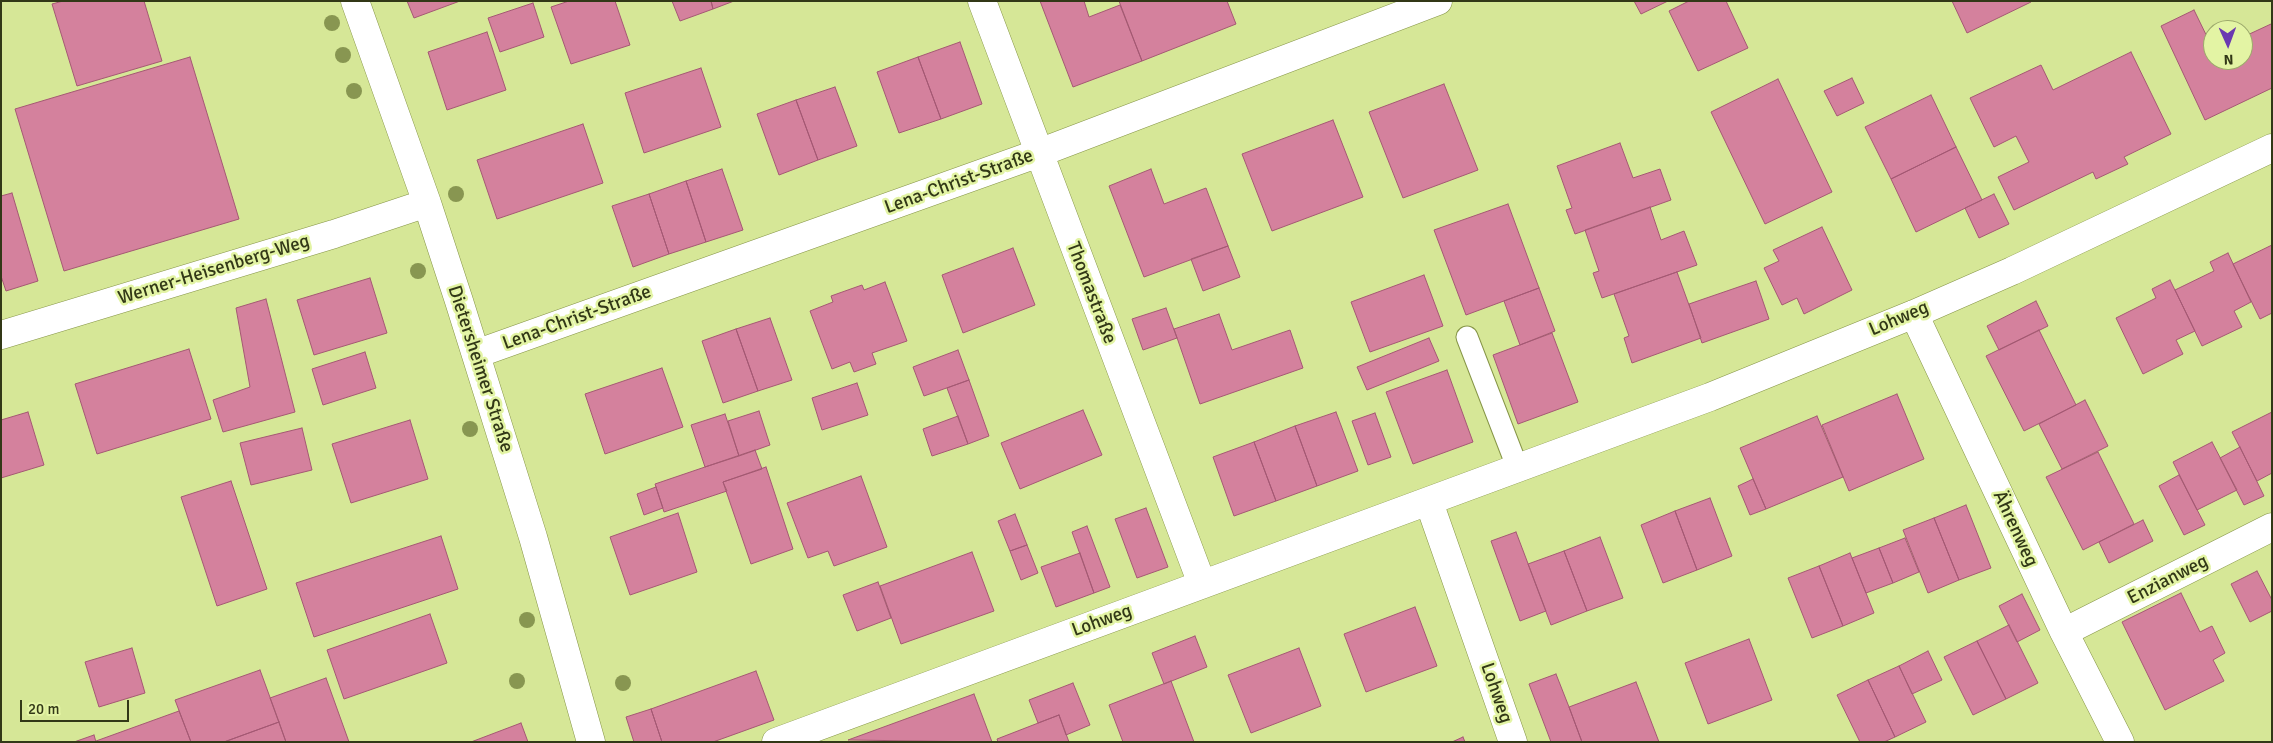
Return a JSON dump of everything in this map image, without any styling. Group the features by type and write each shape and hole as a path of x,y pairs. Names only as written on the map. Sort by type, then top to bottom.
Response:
{"street":[{"name":"Dietersheimer Straße","path":"355,1 427,203 476,354 533,537 591,742"},
{"name":"Thomastraße","path":"982,1 1202,584"},
{"name":"Lena-Christ-Straße","path":"476,354 1038,153 1438,1"},
{"name":"Lohweg","path":"776,742 1710,398 1914,314 2012,271 2272,148"},
{"name":"Werner-Heisenberg-Weg","path":"1,335 427,203"},
{"name":"Ährenweg","path":"1914,314 2064,632 2120,742"},
{"name":"Lohweg","path":"1429,502 1514,742"},
{"name":"Enzianweg","path":"2064,632 2272,527"}],"lane":[{"path":"1467,337 1518,469"}],"building":[{"path":"63,1 144,1 162,61 77,86 52,4"},
{"path":"407,1 460,1 414,18"},
{"path":"569,1 615,1 630,45 571,64 551,7"},
{"path":"672,1 711,1 713,9 680,21"},
{"path":"711,1 734,1 713,9"},
{"path":"1040,1 1084,1 1089,17 1120,5 1142,61 1073,87"},
{"path":"1119,1 1227,1 1236,24 1142,61"},
{"path":"1634,1 1668,1 1641,14"},
{"path":"1689,1 1726,1 1748,48 1698,71 1669,11"},
{"path":"1952,1 2031,1 2031,2 1967,33"},
{"path":"533,3 544,37 500,52 488,18"},
{"path":"2194,10 2203,28 2203,70 2253,70 2253,32 2271,24 2272,88 2205,120 2161,26"},
{"path":"487,32 506,90 447,110 428,52"},
{"path":"960,42 982,104 941,119 918,57"},
{"path":"2131,52 2171,134 2124,157 2128,164 2096,179 2093,172 2014,210 1998,177 2029,162 2016,136 1994,147 1970,98 2041,65 2053,90"},
{"path":"190,57 239,219 64,271 15,109"},
{"path":"918,57 941,119 899,133 877,72"},
{"path":"701,68 721,127 644,153 625,93"},
{"path":"1852,78 1864,103 1837,116 1824,91"},
{"path":"1778,79 1832,192 1765,224 1711,112"},
{"path":"1444,84 1478,170 1403,198 1369,112"},
{"path":"835,87 857,146 818,160 796,100"},
{"path":"1931,95 1956,147 1891,179 1865,127"},
{"path":"796,100 818,160 779,175 757,114"},
{"path":"1333,120 1363,197 1272,231 1242,154"},
{"path":"583,124 603,183 497,219 477,160"},
{"path":"1620,143 1633,178 1660,169 1671,200 1575,234 1566,210 1572,208 1557,166"},
{"path":"1956,147 1982,200 1916,232 1891,179"},
{"path":"722,169 743,230 706,242 686,181"},
{"path":"1151,169 1164,204 1206,188 1228,246 1144,277 1109,186"},
{"path":"686,181 706,242 669,254 649,194"},
{"path":"12,193 38,281 6,291 1,276 1,196"},
{"path":"649,194 669,254 633,267 612,206"},
{"path":"1994,194 2009,224 1979,238 1965,208"},
{"path":"1508,204 1539,288 1466,315 1434,230"},
{"path":"1650,207 1661,240 1684,231 1697,265 1602,298 1593,273 1599,271 1585,230"},
{"path":"1822,227 1852,290 1804,314 1797,298 1782,305 1764,268 1779,261 1773,250"},
{"path":"2272,245 2272,313 2260,319 2233,264"},
{"path":"1228,246 1240,277 1203,291 1191,259"},
{"path":"1013,248 1035,305 963,333 942,275"},
{"path":"2228,253 2251,302 2234,311 2242,327 2202,346 2175,290 2214,271 2210,262"},
{"path":"1677,272 1701,338 1632,363 1624,338 1629,336 1614,294"},
{"path":"1424,275 1443,326 1370,352 1351,302"},
{"path":"370,278 387,333 314,355 297,300"},
{"path":"2170,280 2195,331 2176,340 2183,354 2143,374 2116,318 2156,298 2152,289"},
{"path":"1756,281 1769,319 1702,343 1689,304"},
{"path":"885,282 907,341 872,353 876,364 854,372 850,362 832,369 810,311 833,302 831,296 862,285 864,290"},
{"path":"1539,288 1555,331 1520,345 1504,301"},
{"path":"266,299 295,412 223,432 213,400 250,387 236,308"},
{"path":"2036,301 2048,326 1999,350 1987,326"},
{"path":"1166,308 1177,338 1143,350 1132,319"},
{"path":"1219,314 1232,350 1290,330 1303,368 1200,404 1174,329"},
{"path":"770,318 792,380 758,391 736,329"},
{"path":"736,329 758,391 723,403 702,341"},
{"path":"2039,330 2076,405 2024,431 1986,356"},
{"path":"1552,333 1578,402 1518,424 1493,355"},
{"path":"1429,338 1439,361 1367,390 1357,367"},
{"path":"189,349 211,419 97,454 75,384"},
{"path":"958,350 969,380 924,396 913,367"},
{"path":"365,352 376,388 323,405 312,369"},
{"path":"662,368 683,427 605,454 585,394"},
{"path":"1447,370 1473,442 1413,464 1386,392"},
{"path":"969,380 989,436 968,444 947,388"},
{"path":"857,383 868,415 822,430 812,398"},
{"path":"1897,394 1924,459 1849,491 1822,425"},
{"path":"2085,400 2108,446 2062,469 2039,424"},
{"path":"1083,410 1102,455 1020,489 1001,443"},
{"path":"759,411 770,445 739,456 728,421"},
{"path":"28,412 44,465 1,478 1,420"},
{"path":"1336,412 1358,471 1317,486 1295,426"},
{"path":"2272,412 2272,473 2257,481 2232,432"},
{"path":"1375,413 1391,457 1368,465 1352,421"},
{"path":"725,414 739,456 705,467 691,425"},
{"path":"958,416 968,444 932,456 923,429"},
{"path":"1817,416 1843,477 1766,509 1740,448"},
{"path":"410,420 428,479 351,503 332,444"},
{"path":"1295,426 1317,486 1276,501 1254,442"},
{"path":"302,428 312,470 251,485 240,443"},
{"path":"1254,442 1276,501 1234,516 1213,457"},
{"path":"2212,442 2237,490 2197,510 2173,462"},
{"path":"2240,447 2264,496 2244,505 2220,458"},
{"path":"755,450 762,469 723,482 727,491 664,512 655,484"},
{"path":"2098,452 2134,524 2083,550 2046,477"},
{"path":"766,467 793,549 751,564 723,482"},
{"path":"2179,475 2205,525 2184,535 2159,486"},
{"path":"861,476 887,547 834,566 828,551 808,558 787,503"},
{"path":"1753,479 1766,509 1750,515 1738,486"},
{"path":"231,481 267,589 217,606 181,497"},
{"path":"656,487 663,508 644,515 637,494"},
{"path":"1710,498 1732,556 1697,570 1675,511"},
{"path":"1966,505 1991,568 1959,580 1934,518"},
{"path":"1146,508 1168,567 1137,578 1115,519"},
{"path":"1675,511 1697,570 1663,583 1641,525"},
{"path":"678,513 697,572 630,595 610,537"},
{"path":"1015,514 1027,545 1010,551 998,521"},
{"path":"1934,518 1959,580 1928,593 1903,530"},
{"path":"2143,520 2153,541 2109,563 2099,542"},
{"path":"1087,526 1110,587 1094,593 1072,532"},
{"path":"1516,532 1546,611 1520,621 1491,541"},
{"path":"441,536 458,589 314,637 296,583"},
{"path":"1600,537 1623,598 1587,611 1564,551"},
{"path":"1905,538 1919,572 1893,583 1879,548"},
{"path":"1027,545 1038,573 1021,580 1010,551"},
{"path":"1879,548 1893,583 1866,593 1852,558"},
{"path":"1564,551 1587,611 1551,625 1528,564"},
{"path":"972,552 994,611 901,644 880,586"},
{"path":"1080,553 1094,593 1056,607 1041,567"},
{"path":"1850,553 1874,613 1843,626 1819,566"},
{"path":"1819,566 1843,626 1812,638 1788,578"},
{"path":"2257,571 2272,600 2272,611 2250,622 2231,584"},
{"path":"878,582 891,618 857,631 843,595"},
{"path":"2181,593 2200,632 2212,626 2225,653 2213,660 2224,681 2165,710 2122,622"},
{"path":"2022,594 2040,630 2017,642 1999,606"},
{"path":"1415,607 1437,666 1366,692 1344,634"},
{"path":"430,614 447,663 344,699 327,650"},
{"path":"2009,625 2038,683 2006,699 1977,641"},
{"path":"1195,636 1207,667 1164,684 1152,653"},
{"path":"1749,639 1772,700 1708,724 1685,663"},
{"path":"1977,641 2006,699 1973,715 1944,657"},
{"path":"132,648 145,693 99,707 85,662"},
{"path":"1299,648 1321,706 1251,733 1228,675"},
{"path":"1928,651 1942,680 1912,694 1899,666"},
{"path":"1899,666 1926,722 1895,737 1868,680"},
{"path":"260,670 279,722 224,742 191,742 175,700"},
{"path":"756,671 774,720 713,742 662,742 651,709"},
{"path":"1556,674 1582,742 1551,742 1529,684"},
{"path":"326,678 349,742 286,742 270,698"},
{"path":"1868,680 1895,737 1884,742 1860,742 1837,695"},
{"path":"1171,681 1194,742 1123,742 1109,705"},
{"path":"1636,682 1659,742 1582,742 1569,707"},
{"path":"1073,683 1090,725 1066,735 1059,715 1038,723 1029,700"},
{"path":"974,694 992,742 848,740"},
{"path":"651,709 662,742 634,742 626,717"},
{"path":"179,711 191,742 96,742 96,741"},
{"path":"1059,715 1069,742 998,742 997,739"},
{"path":"279,722 286,742 224,742"},
{"path":"521,723 528,742 471,742"},
{"path":"94,735 96,742 74,742"},
{"path":"1463,737 1465,742 1452,742"}]}
